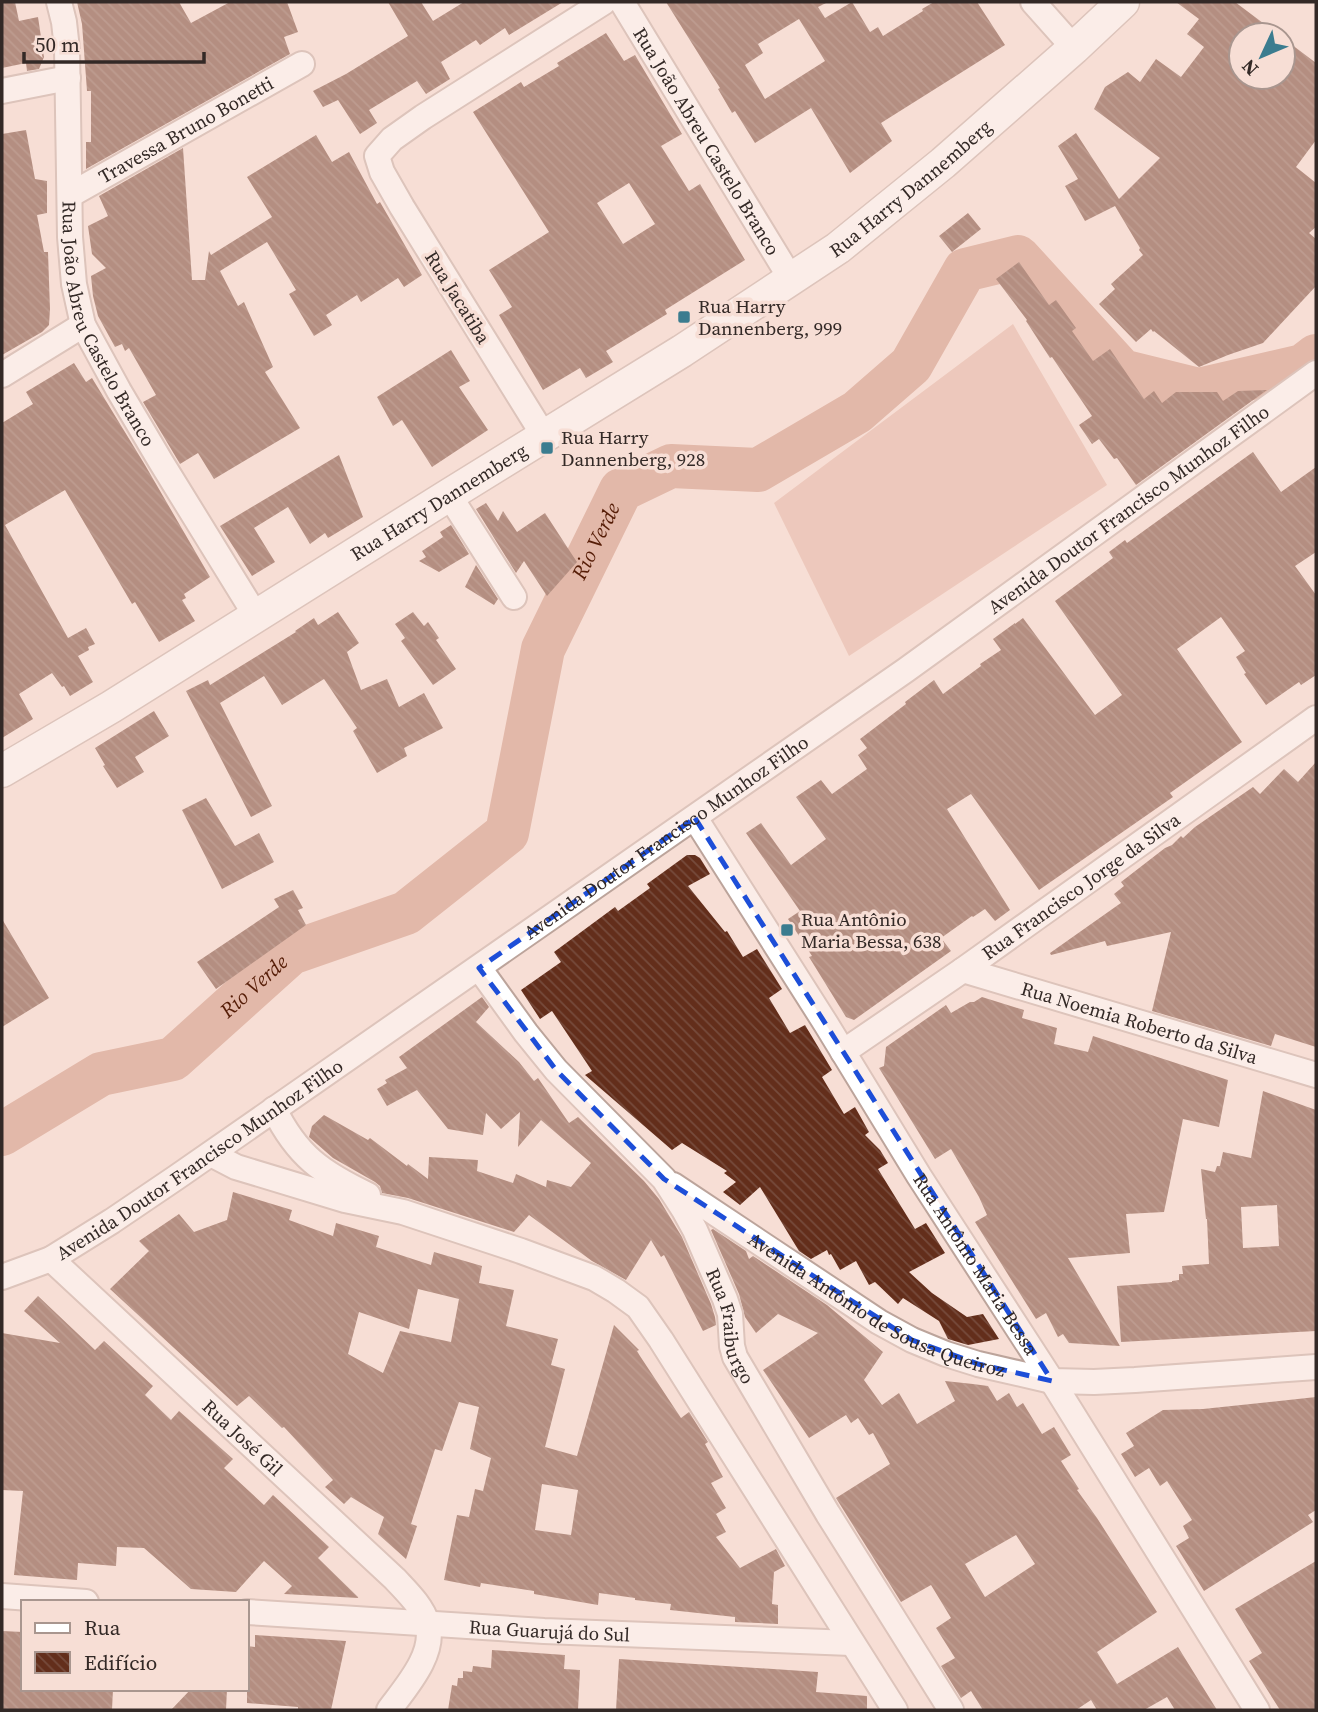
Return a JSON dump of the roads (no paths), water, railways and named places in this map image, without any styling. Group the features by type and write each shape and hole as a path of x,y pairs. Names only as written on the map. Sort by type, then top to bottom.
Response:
{"main road":[{"name":"Rua Harry Dannemberg","path":"2,771 111,707 682,351 838,248 943,163 1123,2"}],"street":[{"name":"Rua João Abreu Castelo Branco","path":"59,2 67,49 70,237 74,284 83,325 161,462 256,616"},
{"name":"Rua Jacatiba","path":"544,436 402,207 382,172 377,156 392,139 423,117 604,2"},
{"name":"Rua João Abreu Castelo Branco","path":"622,2 791,279"},
{"path":"1032,2 1073,48"},
{"name":"Travessa Bruno Bonetti","path":"70,195 302,64"},
{"path":"2,92 68,78"},
{"path":"2,375 83,325"},
{"name":"Avenida Doutor Francisco Munhoz Filho","path":"2,1277 51,1259 211,1154 906,670 1316,373"},
{"path":"449,495 514,597"},
{"name":"Rua Francisco Jorge da Silva","path":"843,1052 963,970 1316,718"},
{"name":"Rua Antônio Maria Bessa","path":"695,818 1257,1710"},
{"name":"Rua Fraiburgo","path":"479,968 556,1070 664,1179 684,1210 725,1299 730,1314 735,1357 828,1514 951,1710"},
{"name":"Rua Noemia Roberto da Silva","path":"963,970 1316,1075"},
{"path":"274,1109 285,1132 323,1171 403,1212"},
{"path":"211,1154 236,1167 345,1199 403,1212 521,1251 594,1278 638,1307 895,1710"},
{"name":"Avenida Antônio de Sousa Queiroz","path":"664,1179 851,1305 912,1340 978,1364 1052,1381 1094,1382 1316,1367"},
{"name":"Rua José Gil","path":"51,1259 395,1579 413,1598 428,1624"},
{"path":"2,1596 58,1600"},
{"name":"Rua Guarujá do Sul","path":"248,1612 544,1631 851,1643"},
{"path":"389,1710 421,1665 429,1645 428,1624"}],"waterway":[{"name":"Rio Verde","path":"2,1134 101,1074 173,1059 291,953 406,913 507,833 543,649 621,490 671,466 758,470 857,412 911,365 965,270 1018,257 1122,371 1199,390 1303,366 1316,356"}],"place":[{"name":"Rua Harry Dannenberg, 999","path":"684,317"},
{"name":"Rua Harry Dannenberg, 928","path":"547,448"},
{"name":"Rua Antônio Maria Bessa, 638","path":"787,930"}]}
